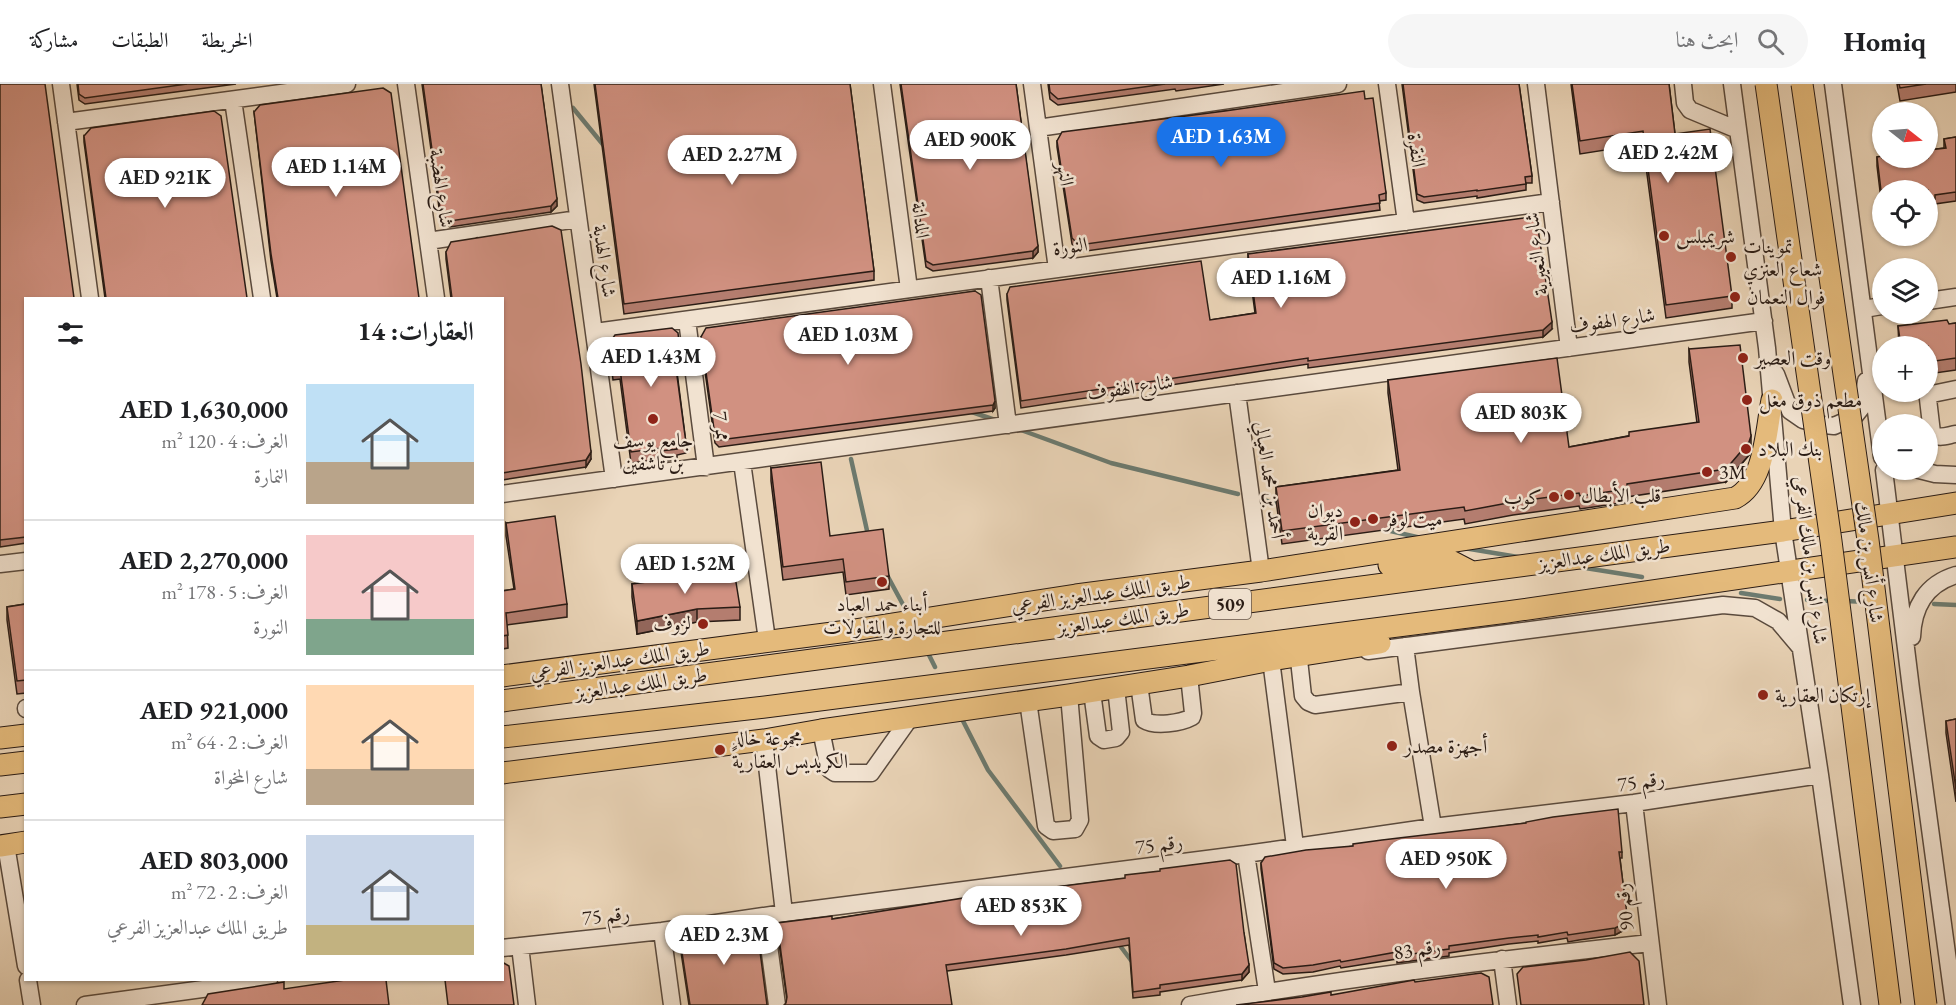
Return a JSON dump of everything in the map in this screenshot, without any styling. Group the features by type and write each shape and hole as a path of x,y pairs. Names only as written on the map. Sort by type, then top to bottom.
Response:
{"main road":[{"name":"شارع أنس بن مالك","path":"1766,84 1831,541 1890,1005"},
{"name":"شارع أنس بن مالك","path":"1802,84 1868,540 1926,1005"},
{"name":"طريق الملك عبدالعزيز الفرعي","path":"504,676 848,631 1076,595 1264,571 1735,498 1749,488 1758,472 1772,400"},
{"name":"طريق الملك عبدالعزيز","path":"504,701 1783,531 1956,503"},
{"name":"طريق الملك عبدالعزيز","path":"504,737 765,707 1507,612 1956,547"},
{"path":"1264,571 1284,575 1447,559 1472,572"},
{"path":"504,773 764,741 822,730 1092,692 1458,630 1507,612"},
{"path":"0,737 24,735"},
{"path":"0,765 24,762"},
{"path":"0,807 24,804"}],"street":[{"path":"61,84 90,297"},
{"path":"66,122 347,84"},
{"name":"شارع الهضبة","path":"406,84 436,297"},
{"name":"شارع الهدية","path":"560,84 614,480"},
{"name":"المدانة","path":"882,84 909,289"},
{"name":"النهر","path":"1032,84 1058,269"},
{"path":"1038,128 1338,84"},
{"name":"النقرة","path":"1387,84 1406,222"},
{"name":"شارع النعيرية","path":"1536,84 1569,348"},
{"path":"1683,84 1685,103 1690,110 1738,130"},
{"name":"شارع انس بن مالك الفرعي","path":"1732,84 1764,321 1783,531 1852,1005"},
{"path":"1833,84 1876,414"},
{"path":"233,100 262,297"},
{"name":"النورة","path":"595,332 1551,202"},
{"path":"428,241 578,219"},
{"path":"989,278 1008,425"},
{"path":"1938,300 1956,297"},
{"path":"1864,309 1872,308"},
{"name":"ممر 7","path":"687,320 706,467"},
{"name":"شارع الهفوف","path":"504,494 1764,321"},
{"path":"1767,348 1790,411 1803,420 1834,426 1854,417 1862,407 1866,388 1867,344"},
{"path":"1867,344 1884,414"},
{"path":"1956,389 1932,394 1928,399 1934,435 1938,437 1956,434"},
{"name":"أحمد بن محمد العيالي","path":"1236,393 1264,571"},
{"path":"742,462 767,640"},
{"path":"1938,474 1956,476"},
{"path":"1885,480 1954,1005"},
{"path":"0,564 24,561"},
{"path":"1911,688 1912,619 1924,595 1935,584 1956,576"},
{"path":"1296,846 1271,660 1299,660 1723,605 1755,608 1770,616 1778,621 1801,648"},
{"path":"1405,646 1433,827"},
{"path":"1299,660 1303,696 1315,705 1411,692"},
{"path":"1139,684 1144,720 1154,724 1187,720 1192,717 1193,713 1189,676"},
{"path":"1092,692 1098,736 1104,740 1116,738 1121,732 1116,688"},
{"path":"1028,701 1046,826 1053,831 1075,829 1080,820 1069,695"},
{"path":"822,730 829,770 844,774 871,773 910,718"},
{"path":"764,741 784,913"},
{"name":"رقم 75","path":"504,948 662,931 1433,827 1634,804 1820,775"},
{"name":"رقم 90","path":"1634,804 1658,1005"},
{"path":"11,844 24,950"},
{"path":"1246,854 1267,991"},
{"path":"765,916 777,1005"},
{"path":"662,931 672,1005"},
{"name":"رقم 83","path":"1190,1005 1267,991 1502,959 1650,943"},
{"path":"519,946 527,1005"},
{"path":"1502,959 1508,1005"},
{"path":"28,981 32,1005"},
{"path":"86,1005 187,998 264,981"}],"building":[{"path":"0,84 45,84 74,297 24,297 24,537 0,540"},
{"path":"78,84 187,84 85,98 79,94"},
{"path":"423,84 541,84 557,199 551,206 450,221 441,215"},
{"path":"595,84 850,84 874,271 624,304"},
{"path":"901,84 1016,84 1038,246 1033,251 933,265 926,261"},
{"path":"1049,84 1165,84 1058,99 1050,92"},
{"path":"1403,84 1519,84 1532,176 1525,177 1526,184 1424,197 1417,194"},
{"path":"1572,84 1669,84 1675,134 1710,129 1732,296 1666,305 1643,131 1580,141"},
{"path":"1899,84 1926,84 1900,88"},
{"path":"383,88 391,93 419,297 278,297 254,112 260,105"},
{"path":"1364,91 1365,99 1373,98 1386,193 1379,195 1380,203 1079,245 1072,238 1057,141 1062,132"},
{"path":"214,111 221,116 247,297 106,297 84,136 91,128"},
{"path":"1956,137 1956,192 1938,195 1938,180 1880,180 1878,168 1938,168 1938,149 1946,148 1944,139"},
{"path":"1531,217 1537,222 1552,322 1543,330 1308,361 1308,358 1021,401 1007,294 1010,287 1201,261 1210,320 1256,313 1248,254"},
{"path":"552,226 561,230 581,364 591,452 586,460 504,473 504,297 452,297 446,252 451,242"},
{"path":"975,291 981,295 995,401 993,405 719,440 715,436 701,337 706,328"},
{"path":"1947,320 1949,324 1956,323 1956,358 1938,361 1938,336 1900,336 1898,326 1938,324 1938,321"},
{"path":"672,328 678,333 681,361 675,361 686,443 676,444 677,449 661,451 661,448 631,452 620,369 613,369 610,342 615,335"},
{"path":"1740,345 1751,436 1749,442 1726,469 1627,484 1627,489 1580,496 1579,493 1465,511 1464,507 1282,531 1276,487 1400,470 1388,380 1557,358 1569,447 1629,436 1629,432 1699,422 1689,349"},
{"path":"821,462 830,536 883,529 889,576 846,582 843,559 783,567 771,468"},
{"path":"555,516 567,604 506,613 508,635 504,636 504,591 515,589 506,523"},
{"path":"734,570 740,607 697,609 637,621 632,584"},
{"path":"24,604 24,680 17,681 7,607"},
{"path":"1956,719 1956,789 1946,721"},
{"path":"1618,809 1622,852 1619,852 1628,922 1615,928 1568,935 1567,932 1538,937 1538,935 1509,938 1449,946 1449,949 1397,956 1397,952 1313,965 1283,968 1274,963 1261,863 1265,857"},
{"path":"1230,860 1236,864 1249,965 1242,974 1160,985 1160,988 1133,992 1129,938 946,965 952,1005 784,1005 787,997 777,923 832,916 832,919 1001,892 1001,894 1125,878 1125,875 1160,871 1160,869"},
{"path":"756,921 767,1005 690,1005 679,933"},
{"path":"1630,952 1639,961 1644,1005 1521,1005 1517,974 1523,967 1586,960"},
{"path":"504,963 509,966 514,1005 448,1005 445,981 504,981"},
{"path":"1481,973 1489,977 1493,1005 1236,1005 1331,992 1331,995 1414,980 1415,982"},
{"path":"338,981 386,981 389,1005 202,1005 208,994 284,982 284,989"}],"waterway":[{"path":"573,108 605,147"},
{"path":"972,412 995,420"},
{"path":"1021,430 1111,463 1238,494"},
{"path":"851,459 868,535"},
{"path":"1263,500 1281,504"},
{"path":"1382,529 1421,538"},
{"path":"1464,548 1518,557"},
{"path":"1579,567 1642,577"},
{"path":"887,575 907,612"},
{"path":"1741,593 1780,599"},
{"path":"1807,600 1833,601"},
{"path":"1844,601 1869,602"},
{"path":"1934,604 1956,605"},
{"path":"928,653 935,667"},
{"path":"962,719 988,770 1060,866"},
{"path":"1118,943 1133,963"}],"place":[{"name":"شريمبلس","path":"1664,236"},
{"name":"تموينات شعاع العنزي","path":"1731,257"},
{"name":"فوال النعمان","path":"1735,297"},
{"name":"وقت العصير","path":"1743,358"},
{"name":"مطعم ذوق مغل","path":"1747,400"},
{"name":"جامع يوسف بن تاشفين","path":"653,419"},
{"name":"بنك البلاد","path":"1746,449"},
{"name":"3M","path":"1707,472"},
{"name":"قلب الأبطال","path":"1569,495"},
{"name":"كوب","path":"1554,497"},
{"name":"ميت لوفر","path":"1373,519"},
{"name":"ديوان القرية","path":"1355,522"},
{"name":"أبناء حمد العباد للتجارة والمقاولات","path":"882,582"},
{"name":"لزوف","path":"703,624"},
{"name":"إرتكان العقارية","path":"1763,695"},
{"name":"أجهزة مصدر","path":"1392,746"},
{"name":"مجموعة خالد الكريديس العقاريةً","path":"720,750"}]}
